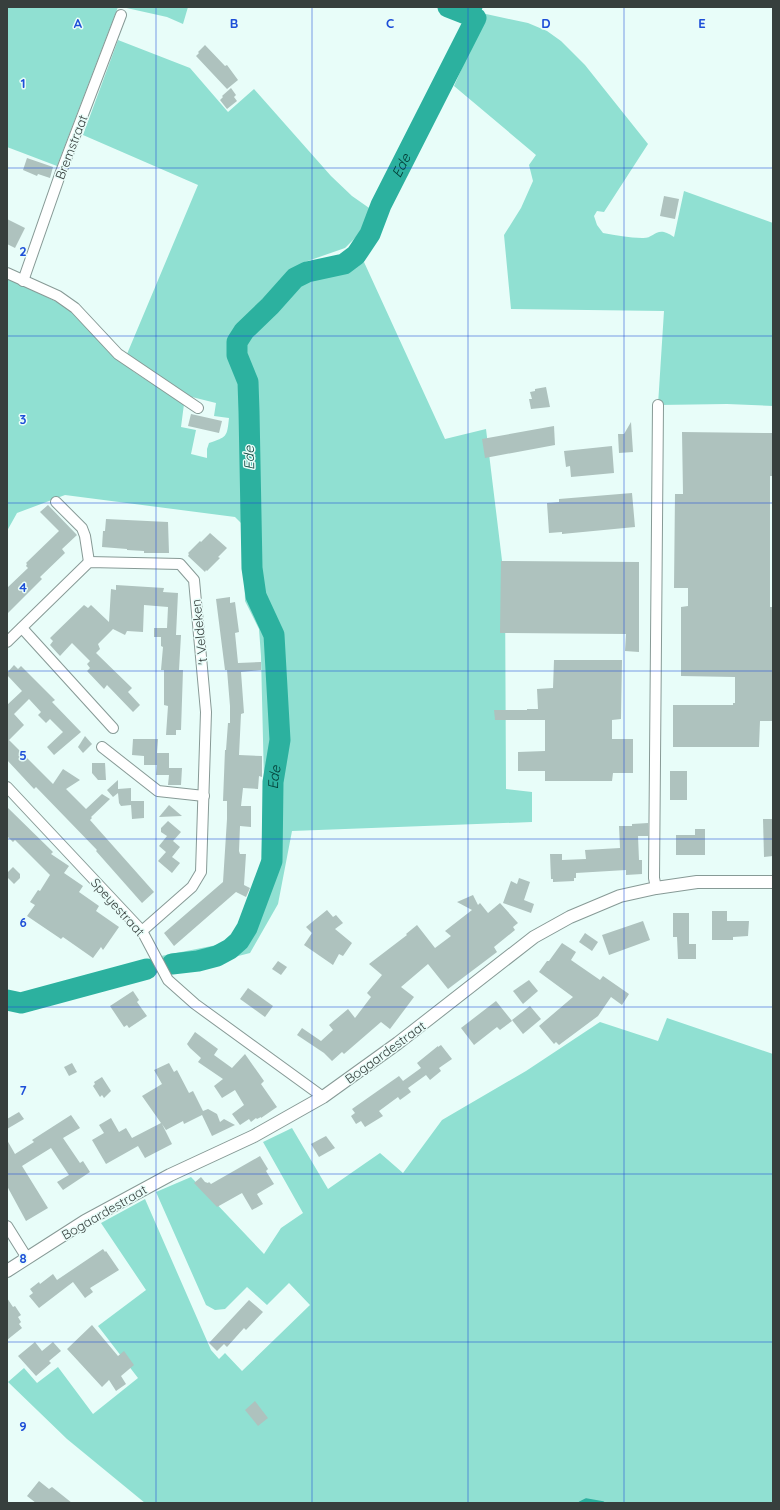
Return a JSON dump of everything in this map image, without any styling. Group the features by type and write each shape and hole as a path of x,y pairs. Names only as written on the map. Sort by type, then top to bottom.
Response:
{"street":[{"name":"Bremstraat","path":"23,280 61,172 121,15"},
{"path":"7,273 58,296 75,308 118,354 198,408"},
{"path":"656,888 654,878 658,405"},
{"path":"7,642 89,562 82,528 56,502"},
{"name":"'t Veldeken","path":"89,562 180,564 194,580 206,712 201,872 192,887 142,931"},
{"path":"22,628 113,728"},
{"path":"102,747 158,791 204,796"},
{"name":"Speyestraat","path":"7,787 142,931 168,980 195,1004 323,1097"},
{"name":"Bogaardestraat","path":"7,1271 85,1222 157,1182 254,1136 323,1097 398,1043 534,937 570,917 614,898 656,888 697,882 773,882"},
{"path":"7,1226 27,1258"}],"green space":[{"path":"7,7 118,7 57,166 7,147"},
{"path":"122,7 188,7 183,24 167,17"},
{"path":"486,14 528,23 547,31 561,41 585,65 648,144 604,212 597,211 594,216 597,225 603,233 627,237 646,238 656,233 663,232 674,237 684,191 773,223 773,406 727,404 658,405 664,311 511,309 504,235 521,208 533,181 529,165 536,155 454,86"},
{"path":"118,40 190,68 228,112 254,89 331,176 352,196 372,210 369,218 356,237 345,248 302,263 284,279 239,327 231,340 232,354 239,372 246,403 247,470 258,471 256,412 245,354 245,343 251,331 276,308 290,291 302,280 341,271 364,262 445,439 486,429 505,585 506,789 532,792 532,822 292,831 278,904 250,953 172,973 161,956 232,942 261,862 264,781 261,656 259,629 245,601 243,525 235,517 65,495 17,513 7,531 7,278 59,303 74,313 134,372 184,404 181,427 196,430 191,454 207,458 209,443 223,437 227,433 228,429 229,418 214,416 216,403 188,396 127,354 198,185 83,135"},
{"path":"667,1018 773,1054 773,1503 145,1503 67,1439 8,1382 24,1368 37,1383 58,1367 93,1414 138,1378 98,1326 146,1290 101,1223 145,1199 211,1350 219,1359 225,1353 242,1371 310,1305 289,1283 267,1305 247,1287 225,1309 215,1310 206,1305 156,1192 191,1177 264,1254 281,1228 303,1213 263,1142 292,1128 328,1189 380,1153 403,1173 442,1120 526,1071 600,1022 658,1041"}],"building":[{"path":"205,45 225,66 227,65 238,80 227,89 196,56"},
{"path":"231,88 236,95 234,97 237,101 227,109 220,100 223,97 222,96"},
{"path":"27,158 53,167 50,178 38,174 37,176 23,170"},
{"path":"664,196 679,199 675,219 660,216"},
{"path":"7,219 25,228 15,248 7,244"},
{"path":"546,387 550,407 531,409 529,399 532,399 530,392 535,391 535,389"},
{"path":"191,414 222,421 219,433 188,426"},
{"path":"631,422 633,452 619,453 618,434 624,434"},
{"path":"554,426 555,445 485,458 482,439"},
{"path":"682,432 773,433 773,476 770,476 770,607 773,607 773,721 760,721 759,747 673,747 673,705 733,705 733,703 735,703 735,677 681,676 681,607 688,606 688,588 674,588 675,494 683,494"},
{"path":"612,446 614,473 571,477 570,466 566,467 564,451"},
{"path":"632,493 635,527 562,534 562,532 549,533 547,503 559,502 559,499"},
{"path":"48,505 77,535 62,549 65,553 40,577 42,579 7,614 7,588 28,568 26,563 59,531 40,512"},
{"path":"106,519 168,522 169,553 144,553 144,551 102,547 103,531 105,531"},
{"path":"210,533 227,548 218,557 220,558 205,572 188,556 188,553"},
{"path":"501,561 639,562 639,652 625,651 626,634 500,633"},
{"path":"116,585 164,588 163,592 178,593 176,635 181,635 179,670 183,670 181,730 176,730 176,735 166,735 168,706 164,705 164,670 161,670 163,647 161,646 161,637 154,637 154,628 167,628 168,607 144,605 143,632 127,631 125,635 113,629 98,644 100,649 96,653 132,688 128,692 140,705 133,712 107,685 104,689 87,671 90,668 87,664 90,661 72,643 60,656 50,645 53,641 50,638 84,605 88,608 91,605 109,622 111,589 116,590"},
{"path":"230,597 230,603 235,602 239,632 235,633 238,663 261,662 261,670 241,672 244,713 241,714 239,755 262,756 262,777 259,776 258,789 243,788 241,806 251,806 251,827 240,826 239,851 240,854 246,854 244,885 250,888 246,897 236,892 174,946 164,933 223,882 227,819 227,801 223,801 225,750 228,723 230,723 230,706 227,670 225,670 216,599"},
{"path":"554,660 622,660 621,719 612,720 612,739 633,739 633,773 613,773 612,781 545,781 545,771 518,771 518,752 545,751 545,720 495,720 494,710 538,709 537,689 553,688"},
{"path":"14,665 18,669 21,666 55,700 52,702 81,732 54,755 47,747 63,732 50,719 46,723 38,715 41,712 29,699 14,714 24,725 9,740 53,784 63,769 80,780 66,789 86,809 102,794 110,799 91,817 92,818 90,820 154,892 142,903 96,851 97,850 36,787 34,789 7,760 7,705 22,691 7,675"},
{"path":"85,736 92,744 83,753 78,747"},
{"path":"133,739 158,739 157,753 169,753 169,768 182,768 181,785 168,785 169,775 156,775 157,765 144,765 144,756 132,755"},
{"path":"92,763 105,763 106,780 98,780 92,773"},
{"path":"670,771 687,771 687,800 670,800"},
{"path":"118,780 118,789 131,788 131,801 144,801 144,818 132,819 131,805 121,806 119,803 118,793 113,797 107,790"},
{"path":"169,805 182,816 159,817"},
{"path":"7,807 53,852 51,854 69,866 64,873 83,886 79,892 99,906 96,911 119,927 103,950 101,947 93,958 63,937 61,939 27,916 35,905 30,902 38,890 40,891 50,875 15,840 13,842 7,836"},
{"path":"763,819 773,819 773,856 764,857"},
{"path":"168,821 181,832 173,841 180,847 172,857 180,863 172,873 158,861 166,852 159,846 167,836 161,832 161,828"},
{"path":"648,823 648,836 638,836 639,860 642,860 642,874 626,875 626,870 576,873 576,878 574,878 574,881 553,882 553,879 551,879 550,854 562,854 562,860 586,859 585,850 620,848 619,826 632,826 632,824"},
{"path":"695,829 705,829 705,855 676,855 676,835 695,835"},
{"path":"13,867 20,874 20,878 14,884 7,877 7,873"},
{"path":"519,878 530,882 524,900 534,904 531,913 503,903 511,881 517,884"},
{"path":"473,895 478,905 480,903 488,913 500,903 518,923 513,927 515,930 494,947 497,952 448,989 428,964 401,987 414,997 390,1029 381,1022 344,1054 342,1052 332,1061 324,1053 297,1035 302,1028 321,1041 333,1030 329,1025 348,1009 355,1018 371,997 367,993 382,975 369,964 407,935 406,934 417,925 435,948 451,936 445,931 472,910 457,902"},
{"path":"327,910 333,917 336,915 343,923 335,929 352,943 343,956 339,954 333,965 304,945 312,933 306,927"},
{"path":"712,911 727,911 727,921 749,921 748,936 733,937 733,940 712,940"},
{"path":"673,913 689,913 689,944 696,944 696,959 678,959 677,937 673,937"},
{"path":"643,921 650,940 609,955 602,935"},
{"path":"585,933 598,942 592,951 579,942"},
{"path":"562,943 576,952 571,960 600,980 603,976 629,994 622,1005 611,997 598,1016 559,1045 556,1042 554,1044 539,1026 573,997 539,972"},
{"path":"278,961 287,967 281,975 272,969"},
{"path":"529,980 538,991 523,1004 513,991"},
{"path":"248,988 273,1006 265,1017 240,999"},
{"path":"133,991 139,1000 137,1002 147,1016 129,1028 127,1025 124,1027 110,1006"},
{"path":"496,1001 512,1021 500,1030 497,1027 474,1045 461,1028"},
{"path":"530,1006 541,1019 523,1034 512,1020"},
{"path":"195,1032 218,1049 214,1055 232,1068 245,1054 264,1081 261,1084 277,1107 261,1118 256,1118 251,1122 249,1119 240,1125 232,1114 244,1105 235,1090 222,1098 214,1086 223,1079 198,1062 201,1058 187,1044"},
{"path":"441,1045 452,1059 439,1068 441,1071 430,1080 426,1075 408,1088 411,1092 400,1100 398,1097 379,1111 383,1116 365,1127 361,1121 356,1124 351,1116 355,1113 352,1109 399,1076 403,1081 421,1068 417,1063"},
{"path":"72,1063 77,1072 69,1076 64,1067"},
{"path":"169,1063 174,1072 177,1070 189,1093 193,1091 203,1111 208,1109 217,1114 220,1122 224,1119 235,1125 212,1136 202,1115 184,1124 183,1121 166,1130 162,1124 172,1144 145,1158 138,1146 106,1164 92,1140 104,1133 99,1125 111,1118 119,1132 126,1128 132,1138 161,1123 142,1096 162,1084 154,1070"},
{"path":"102,1077 111,1091 104,1098 102,1095 100,1097 93,1086 95,1084 94,1082"},
{"path":"19,1112 24,1119 7,1129 7,1119"},
{"path":"71,1115 80,1128 63,1138 80,1163 83,1161 90,1172 63,1190 57,1182 69,1175 51,1148 22,1166 48,1208 26,1221 7,1186 7,1140 15,1154 34,1142 32,1140"},
{"path":"326,1136 335,1148 319,1157 311,1144"},
{"path":"260,1156 268,1169 266,1171 274,1184 257,1194 263,1204 252,1210 242,1193 217,1207 194,1183 201,1177 205,1182 209,1182 211,1184"},
{"path":"103,1249 119,1270 90,1288 93,1292 85,1298 73,1282 39,1308 29,1296 33,1293 30,1289 39,1282 40,1284 53,1274 57,1280"},
{"path":"7,1298 21,1315 18,1317 21,1322 19,1324 22,1328 7,1340"},
{"path":"249,1300 263,1312 246,1330 244,1328 227,1347 224,1344 217,1351 209,1343"},
{"path":"92,1325 118,1356 124,1351 134,1365 121,1376 126,1384 116,1391 109,1380 102,1387 67,1349"},
{"path":"35,1342 42,1351 53,1342 61,1351 49,1361 51,1363 36,1376 18,1356"},
{"path":"255,1401 268,1418 258,1426 245,1410"},
{"path":"39,1481 49,1489 52,1487 72,1503 36,1503 27,1496"}],"waterway":[{"name":"Ede","path":"172,964 198,961 217,956 230,949 239,941 247,928 272,861 273,782 280,740 274,635 256,596 252,568 248,382 237,355 237,342 244,331 270,306 295,278 307,272 344,264 356,255 370,234 381,205 476,18 448,7"},
{"path":"476,18 481,7"},
{"name":"Ede","path":"7,1000 21,1003 147,969"},
{"path":"580,1503 586,1500 603,1503"}]}
